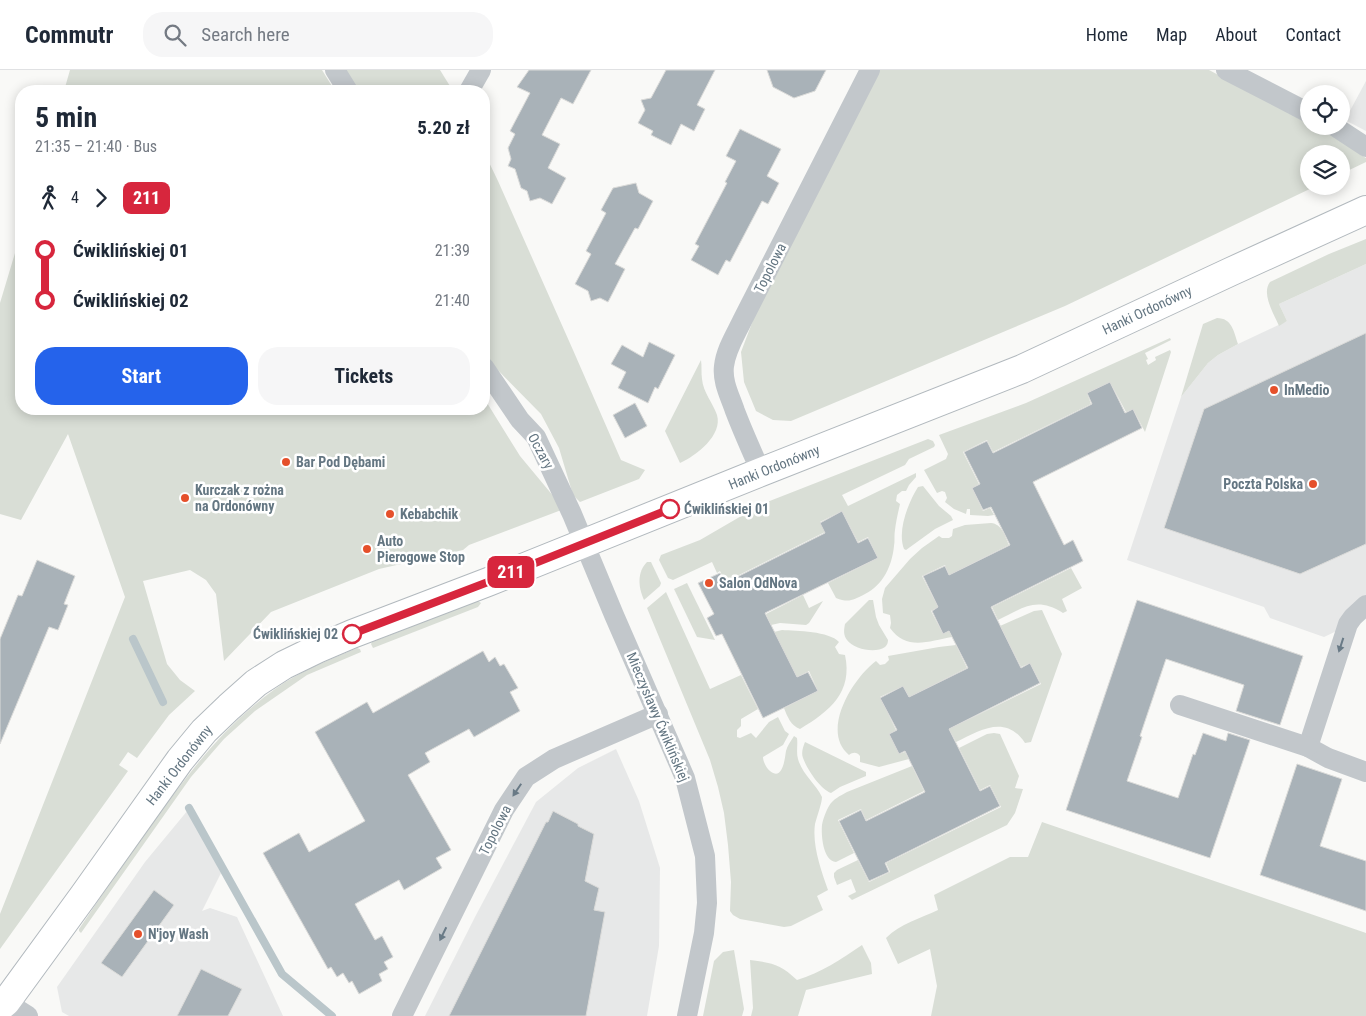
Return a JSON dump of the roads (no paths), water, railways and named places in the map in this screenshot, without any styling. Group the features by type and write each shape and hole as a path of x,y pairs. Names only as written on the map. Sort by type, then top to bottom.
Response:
{"street":[{"path":"335,70 344,85"},
{"path":"472,85 481,70"},
{"name":"Topolowa","path":"761,472 744,435 726,387 723,376 724,365 743,319 870,70"},
{"path":"1226,70 1300,108"},
{"path":"1348,135 1366,147"},
{"name":"Hanki Ordonówny","path":"11,1008 84,895 180,760 204,731 228,707 256,683 284,666 326,645 1022,370 1366,210"},
{"name":"Oczary","path":"490,376 520,420 536,436 585,542"},
{"name":"Mieczysławy Ćwiklińskiej","path":"585,542 614,616 685,778 705,856 707,903 704,933 687,1016"},
{"path":"1308,747 1348,624 1366,605"},
{"path":"1180,704 1308,747 1328,758 1366,772"},
{"name":"Topolowa","path":"402,1016 504,810 526,777 554,759 658,714"}],"waterway":[{"path":"133,639 163,702"},
{"path":"189,808 282,974 332,1016"}],"place":[{"name":"InMedio","path":"1274,390"},
{"name":"Bar Pod Dębami","path":"286,462"},
{"name":"Poczta Polska","path":"1313,484"},
{"name":"Kurczak z rożna na Ordonówny","path":"185,498"},
{"name":"Ćwiklińskiej 01","path":"670,509"},
{"name":"Kebabchik","path":"390,514"},
{"name":"Auto Pierogowe Stop","path":"367,549"},
{"name":"Salon OdNova","path":"709,583"},
{"name":"Ćwiklińskiej 02","path":"352,634"},
{"name":"N'joy Wash","path":"138,934"}]}
